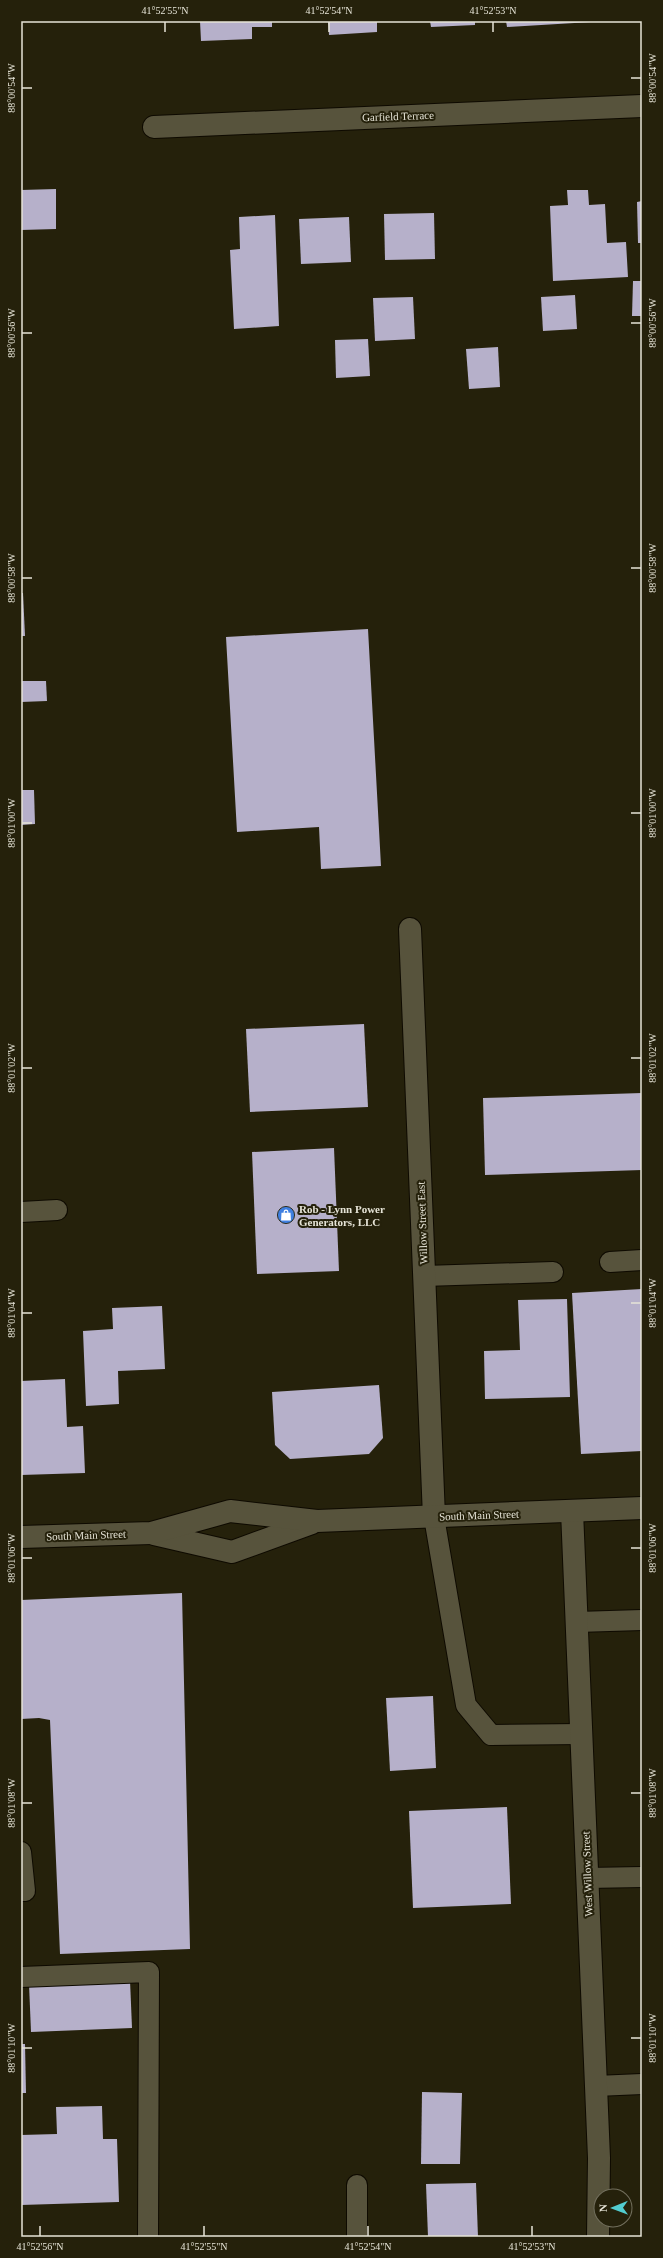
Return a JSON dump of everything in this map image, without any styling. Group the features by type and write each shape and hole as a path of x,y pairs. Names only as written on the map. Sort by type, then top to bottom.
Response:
{"street":[{"name":"Garfield Terrace","path":"154,127 642,106"},
{"name":"Willow Street East","path":"410,929 434,1517"},
{"name":"South Main Street","path":"21,1537 151,1533 230,1511 317,1521 642,1508"},
{"name":"West Willow Street","path":"572,1511 599,2158 598,2237"},
{"name":"South Main Street","path":"151,1533 232,1552 317,1521"}],"lane":[{"path":"21,1212 57,1210"},
{"path":"610,1262 642,1260"},
{"path":"424,1276 553,1272"},
{"path":"434,1517 466,1705 491,1735 581,1734"},
{"path":"577,1622 642,1620"},
{"path":"21,1852 25,1891 21,1892"},
{"path":"587,1878 642,1877"},
{"path":"21,1976 149,1972 148,2237"},
{"path":"596,2086 642,2084"},
{"path":"357,2185 357,2237"}],"building":[{"path":"200,21 272,21 272,27 252,27 252,39 201,41"},
{"path":"328,21 377,21 377,32 329,35"},
{"path":"430,21 475,21 475,25 431,27"},
{"path":"506,21 591,21 591,22 507,27"},
{"path":"56,189 56,229 21,230 21,190"},
{"path":"567,190 588,190 589,205 605,204 607,243 626,242 628,277 553,281 550,206 568,205"},
{"path":"642,201 642,243 638,243 637,202"},
{"path":"434,213 435,259 385,260 384,214"},
{"path":"275,215 279,326 234,329 230,250 240,249 239,217"},
{"path":"349,217 351,262 301,264 299,219"},
{"path":"633,281 642,281 642,316 632,316"},
{"path":"575,295 577,329 543,331 541,297"},
{"path":"413,297 415,339 375,341 373,298"},
{"path":"368,339 370,376 336,378 335,340"},
{"path":"498,347 500,387 469,389 466,349"},
{"path":"21,593 23,593 25,636 21,636"},
{"path":"368,629 381,866 321,869 319,827 237,832 226,637"},
{"path":"21,681 46,681 47,701 21,702"},
{"path":"21,790 34,790 35,824 21,825"},
{"path":"364,1024 368,1107 250,1112 246,1029"},
{"path":"642,1093 642,1170 485,1175 483,1098"},
{"path":"334,1148 339,1271 257,1274 252,1152"},
{"path":"642,1289 642,1451 581,1454 572,1293"},
{"path":"567,1299 570,1397 485,1399 484,1351 520,1350 518,1300"},
{"path":"162,1306 165,1369 118,1371 119,1404 86,1406 83,1331 113,1329 112,1308"},
{"path":"65,1379 67,1427 83,1426 85,1473 21,1475 21,1381"},
{"path":"379,1385 383,1438 369,1454 290,1459 275,1445 272,1392"},
{"path":"182,1593 190,1949 60,1954 50,1720 39,1718 21,1719 21,1600"},
{"path":"433,1696 436,1768 390,1771 386,1698"},
{"path":"507,1807 511,1904 413,1908 409,1811"},
{"path":"130,1980 132,2028 31,2032 29,1984"},
{"path":"21,2044 25,2044 26,2093 21,2093"},
{"path":"422,2092 462,2093 460,2164 421,2164"},
{"path":"102,2106 103,2139 117,2139 119,2202 21,2205 21,2135 57,2134 56,2107"},
{"path":"476,2183 478,2237 428,2237 426,2184"}],"place":[{"name":"Rob - Lynn Power Generators, LLC","path":"286,1215"}]}
